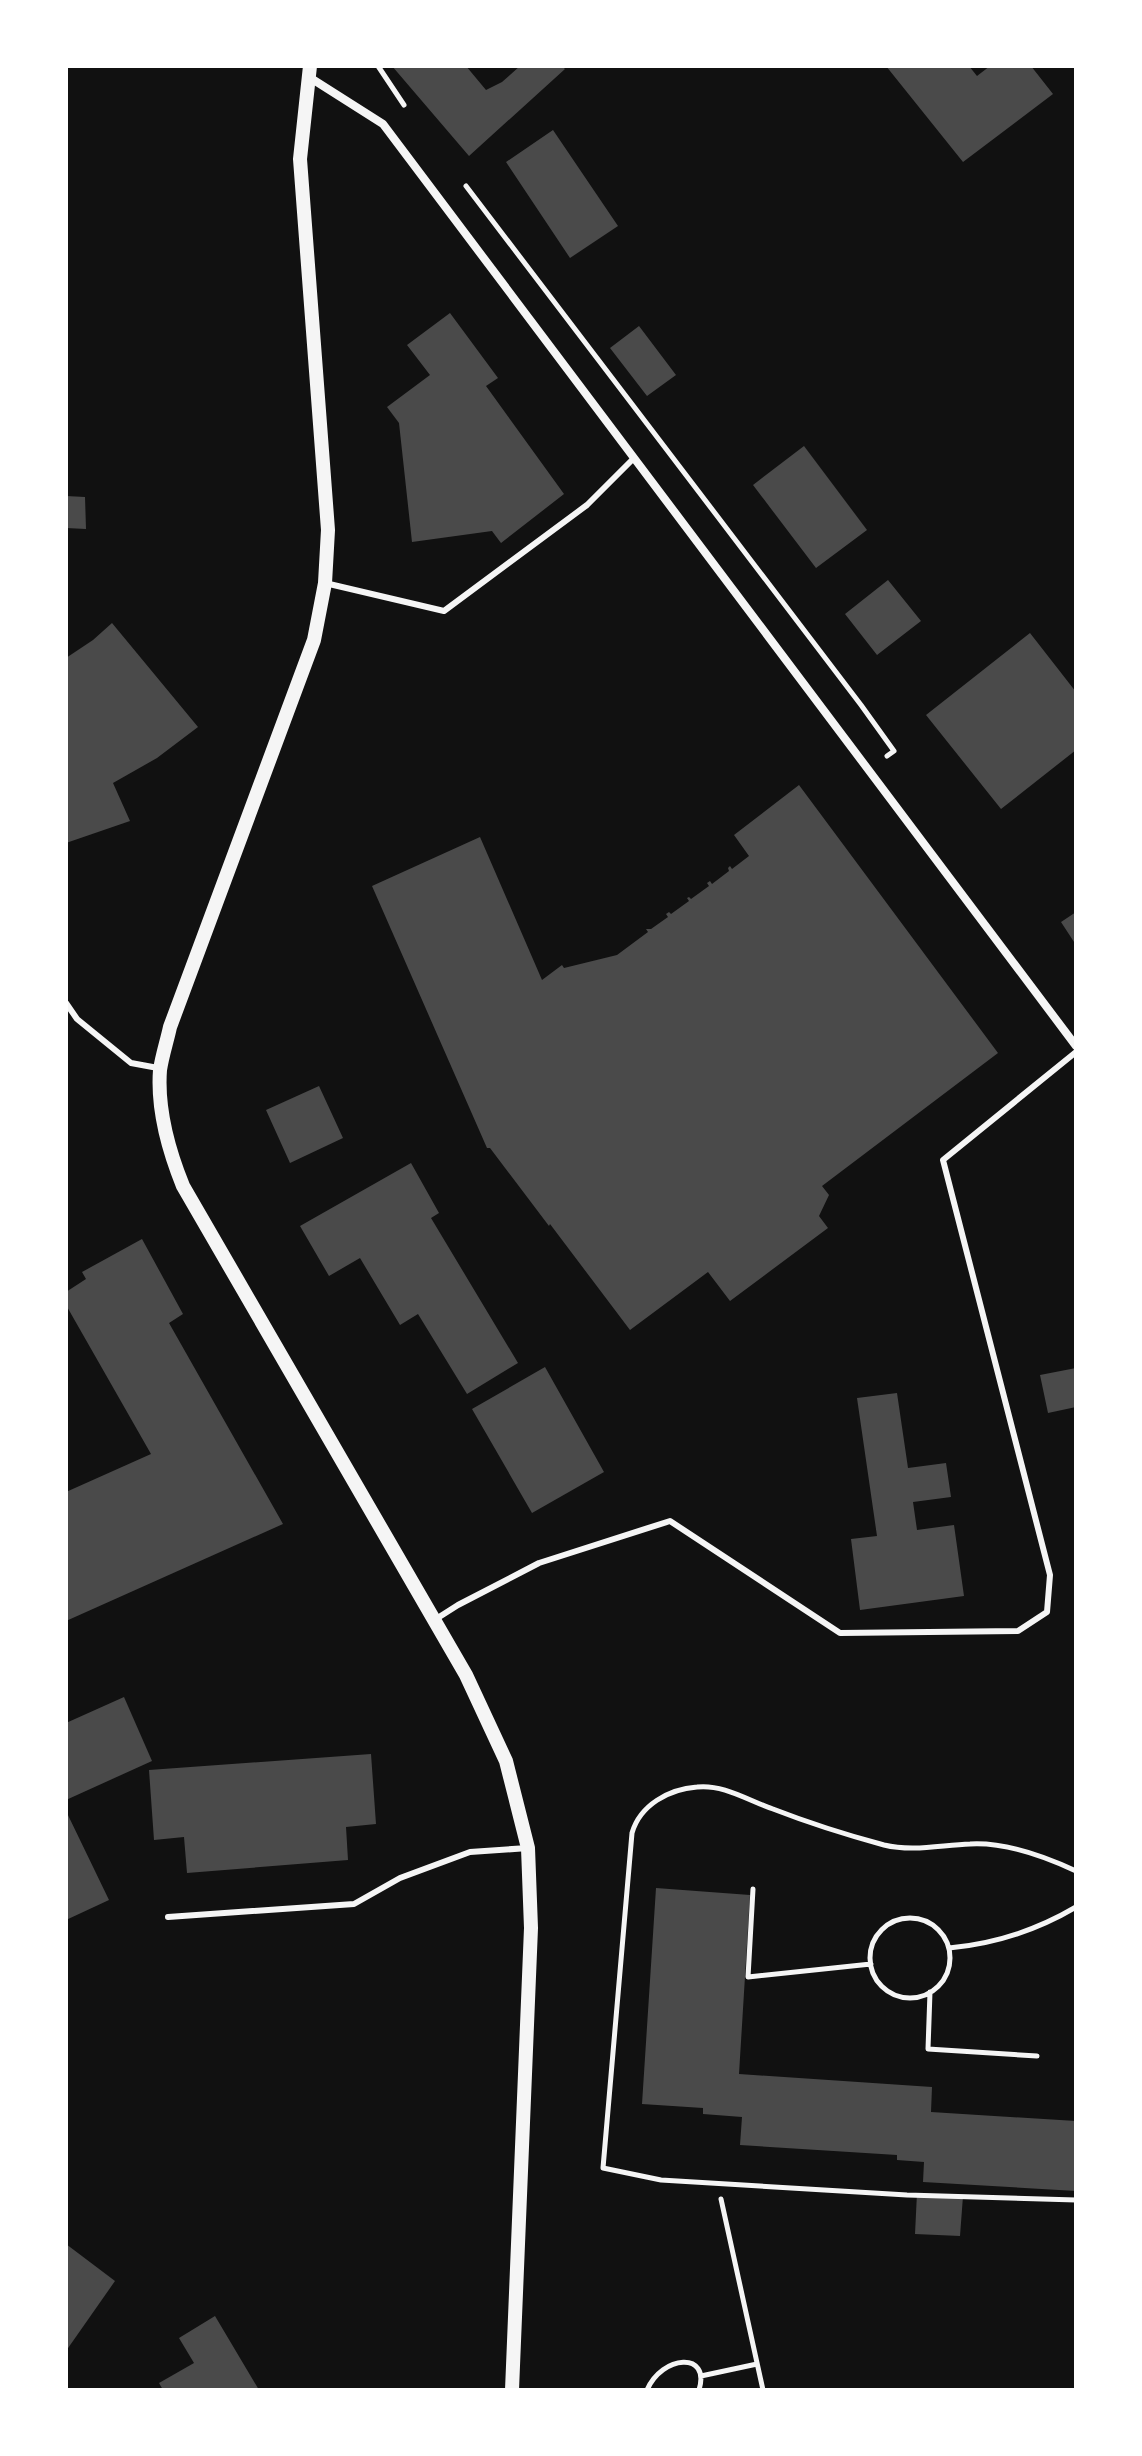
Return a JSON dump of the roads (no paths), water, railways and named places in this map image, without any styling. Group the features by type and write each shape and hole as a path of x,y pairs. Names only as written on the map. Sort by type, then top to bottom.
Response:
{"street":[{"path":"512,2390 531,1928 528,1848 506,1761 466,1675 183,1186 164,1128 160,1069 170,1027 314,640 325,583 328,530 300,159 310,71 383,124 1076,1046"}],"lane":[{"path":"325,583 444,611 587,505 634,458"},
{"path":"66,1003 77,1019 131,1063 160,1069"},
{"path":"434,1620 539,1563 670,1521 840,1633 1018,1631 1047,1612 1050,1575 943,1160 1076,1052"},
{"path":"168,1917 354,1904 400,1878 470,1852 528,1848"}]}
